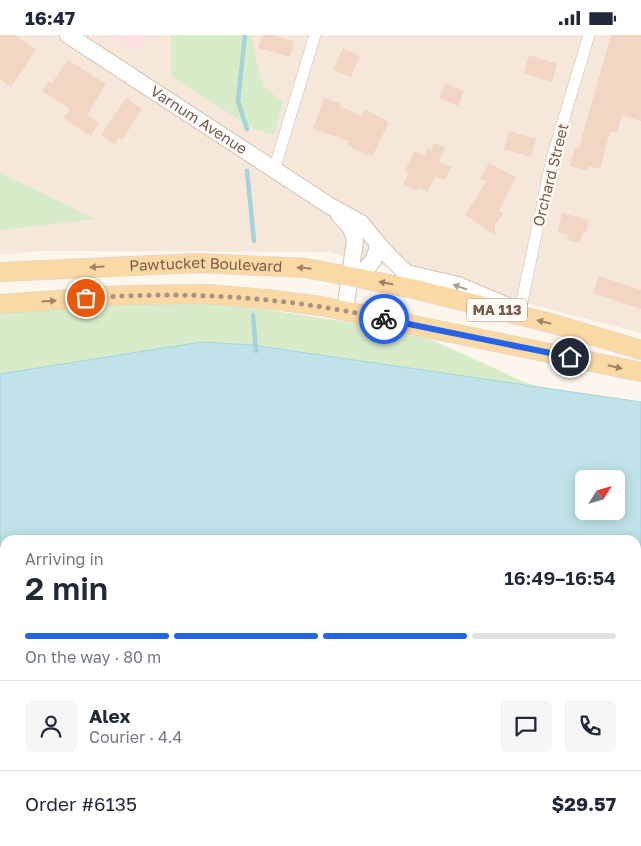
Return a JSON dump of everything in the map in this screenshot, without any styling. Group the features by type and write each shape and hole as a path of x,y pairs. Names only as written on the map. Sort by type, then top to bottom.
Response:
{"main road":[{"name":"Varnum Avenue","path":"78,39 274,170 330,206 361,223 406,273 458,285 508,305 519,316"},
{"name":"Varnum Avenue","path":"330,206 351,228 355,240 352,277 345,311"},
{"path":"352,277 367,269 373,263 378,244"},
{"name":"Pawtucket Boulevard","path":"0,272 208,264 306,268 352,277"},
{"name":"Varnum Avenue","path":"352,277 414,289 641,350"},
{"name":"Pawtucket Boulevard","path":"0,304 125,295 207,294 266,299 345,311"},
{"name":"MA 113","path":"345,311 641,372"}],"street":[{"path":"274,170 315,35"},
{"name":"Orchard Street","path":"519,316 552,158 590,35"}],"shaded area":[{"path":"0,35 641,35 641,333 329,252 42,251 0,255"},
{"path":"112,35 148,35 136,51"}],"green space":[{"path":"171,35 252,35 256,61 264,87 283,102 274,135 252,128 171,76"},
{"path":"0,173 96,219 0,230"},
{"path":"222,303 348,322 430,339 538,388 252,345 201,342 0,375 0,313 78,306"}],"water":[{"path":"201,342 252,345 641,402 641,535 0,535 0,374"}],"building":[{"path":"0,35 15,35 36,49 11,87 0,79"},
{"path":"262,35 273,35 294,41 290,57 258,48"},
{"path":"611,35 641,35 641,121 622,116 617,133 610,131 600,169 588,166 587,171 570,166 575,147 579,148"},
{"path":"343,48 360,56 351,77 333,70"},
{"path":"529,55 557,64 552,82 524,73"},
{"path":"68,60 106,84 87,115 99,123 91,136 63,118 70,109 42,91 49,81 52,83"},
{"path":"445,83 464,91 458,106 439,98"},
{"path":"126,98 142,109 122,140 119,138 115,144 101,135"},
{"path":"324,98 341,104 340,106 361,116 365,109 389,122 373,155 366,155 347,145 349,141 313,129"},
{"path":"509,131 536,139 531,157 504,149"},
{"path":"434,143 445,147 439,162 451,167 445,180 435,176 428,192 419,188 418,191 403,185 408,173 405,171 414,151 425,156 428,148 431,150"},
{"path":"489,163 516,177 499,210 504,213 495,225 495,235 465,215 486,182 480,179"},
{"path":"562,213 589,220 586,233 583,232 580,243 567,240 569,235 558,232"},
{"path":"599,276 641,290 641,309 593,293"}],"waterway":[{"path":"245,35 238,101 247,129"},
{"path":"247,171 254,241"},
{"path":"253,315 256,351"}],"way so far":[{"path":"86,298 125,295 207,294 321,306 384,319"}],"route":[{"path":"384,319 520,345 570,357"}]}
